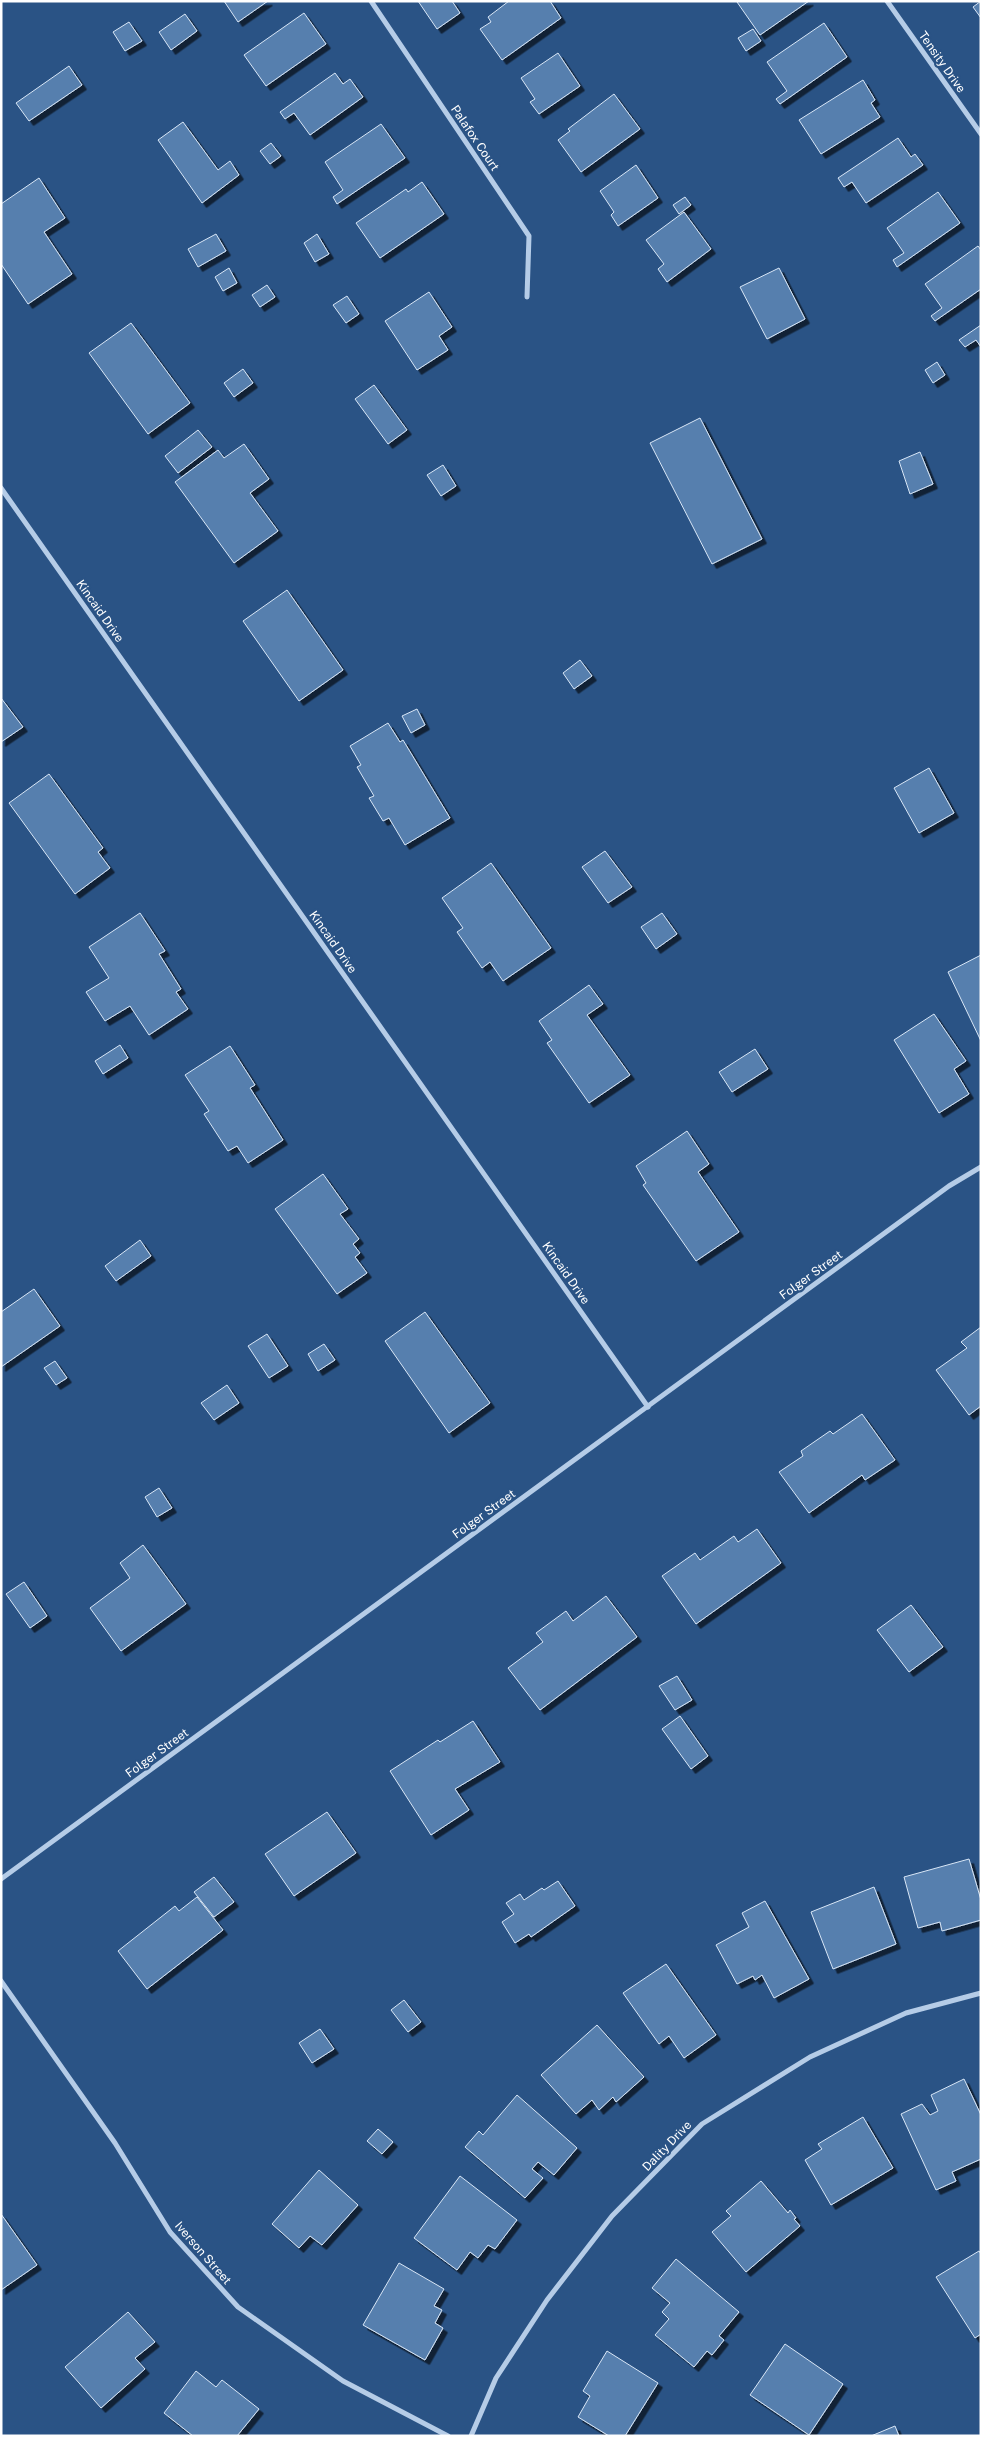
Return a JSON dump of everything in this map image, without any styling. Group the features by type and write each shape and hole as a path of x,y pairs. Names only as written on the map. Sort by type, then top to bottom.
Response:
{"street":[{"name":"Palafox Court","path":"371,1 529,236 527,297"},
{"name":"Tensity Drive","path":"887,1 981,134"},
{"name":"Kincaid Drive","path":"1,488 648,1407"},
{"name":"Folger Street","path":"1,1880 949,1186 981,1167"},
{"name":"Iverson Street","path":"1,1981 115,2143 170,2232 238,2307 342,2381 448,2436"},
{"name":"Dality Drive","path":"471,2436 496,2378 547,2300 612,2216 702,2124 819,2053 906,2013 981,1994"}],"building":[{"path":"224,1 268,1 238,22"},
{"path":"418,1 452,1 460,13 437,29"},
{"path":"509,1 550,1 561,18 502,60 480,29 491,22 488,17"},
{"path":"738,1 809,1 760,35 737,2"},
{"path":"981,1 981,18 973,7"},
{"path":"304,13 326,44 266,86 244,55"},
{"path":"185,14 197,31 171,50 159,32"},
{"path":"129,22 142,41 125,51 113,32"},
{"path":"824,23 847,57 780,104 776,99 787,91 767,62"},
{"path":"753,29 761,41 746,51 738,38"},
{"path":"558,53 580,86 539,114 530,102 535,99 521,78"},
{"path":"69,66 82,85 29,121 16,103"},
{"path":"335,73 343,84 350,79 363,97 310,135 294,113 285,119 280,112"},
{"path":"863,80 875,100 871,103 880,117 821,154 799,120"},
{"path":"614,94 640,129 581,172 558,140 570,131 568,129"},
{"path":"183,122 218,170 230,161 239,175 202,203 158,140"},
{"path":"381,124 405,158 337,204 333,197 343,190 325,162"},
{"path":"898,138 911,157 915,154 923,165 866,203 852,182 844,187 838,178"},
{"path":"271,143 281,156 270,164 260,151"},
{"path":"636,165 658,198 618,226 611,215 614,212 600,191"},
{"path":"39,178 65,218 44,232 72,274 28,304 1,264 1,204"},
{"path":"422,182 444,214 380,258 356,223 406,189 408,192"},
{"path":"938,192 960,223 897,267 893,260 904,253 887,228"},
{"path":"685,197 691,205 679,214 673,205"},
{"path":"684,212 711,249 667,282 658,269 664,264 646,240"},
{"path":"216,234 226,251 198,267 188,249"},
{"path":"317,234 329,254 315,262 304,243"},
{"path":"978,246 981,250 981,289 935,321 931,316 942,308 925,284"},
{"path":"229,268 237,283 223,291 215,277"},
{"path":"779,268 805,319 767,339 740,287"},
{"path":"267,285 275,297 260,307 252,295"},
{"path":"429,292 452,327 439,336 448,350 417,370 385,321"},
{"path":"347,296 359,314 346,323 333,305"},
{"path":"131,323 190,403 148,434 89,353"},
{"path":"981,325 981,347 976,340 965,347 959,340"},
{"path":"937,362 945,375 933,383 925,370"},
{"path":"243,369 253,383 234,397 224,383"},
{"path":"374,385 407,430 388,444 355,399"},
{"path":"700,418 762,539 712,564 650,443"},
{"path":"198,430 212,447 178,473 165,456"},
{"path":"244,444 269,479 250,493 278,531 234,563 175,482 218,450 224,458"},
{"path":"920,452 933,484 910,494 899,461"},
{"path":"443,465 456,486 441,496 427,475"},
{"path":"287,590 343,670 299,701 243,621"},
{"path":"580,660 592,676 574,689 563,673"},
{"path":"1,698 23,727 1,742"},
{"path":"417,709 425,725 411,733 402,716"},
{"path":"388,723 400,742 403,740 450,818 405,845 389,818 383,821 369,798 374,796 357,767 361,765 350,746"},
{"path":"929,768 954,813 919,833 894,788"},
{"path":"49,774 103,848 98,852 110,868 75,894 9,803"},
{"path":"605,851 632,887 608,903 582,867"},
{"path":"491,863 551,948 503,981 490,962 482,968 457,932 463,928 442,898"},
{"path":"140,913 165,951 159,954 181,989 176,992 188,1009 149,1035 130,1006 105,1021 86,992 109,978 89,947"},
{"path":"662,913 677,934 656,949 641,927"},
{"path":"981,955 981,1041 948,972"},
{"path":"589,985 603,1004 587,1015 630,1075 589,1103 547,1043 552,1040 539,1021"},
{"path":"934,1014 966,1061 954,1069 969,1094 939,1113 894,1040"},
{"path":"120,1045 128,1058 103,1074 95,1061"},
{"path":"230,1046 255,1085 250,1088 283,1140 248,1163 237,1146 228,1151 204,1114 209,1111 185,1075"},
{"path":"755,1049 768,1069 732,1092 719,1072"},
{"path":"687,1131 709,1164 698,1172 739,1232 696,1261 643,1185 646,1183 636,1166"},
{"path":"323,1174 348,1209 340,1214 359,1239 353,1244 360,1253 355,1257 367,1273 337,1294 275,1209"},
{"path":"140,1240 151,1256 116,1281 105,1266"},
{"path":"34,1289 60,1326 1,1367 1,1312"},
{"path":"425,1312 490,1403 449,1433 385,1341"},
{"path":"981,1327 981,1406 969,1415 936,1370 967,1348 961,1342"},
{"path":"267,1334 288,1366 269,1378 248,1346"},
{"path":"324,1344 335,1360 318,1371 308,1354"},
{"path":"55,1361 67,1378 56,1385 44,1368"},
{"path":"227,1385 239,1403 214,1420 201,1403"},
{"path":"862,1414 895,1460 865,1480 862,1475 809,1513 779,1472 803,1456 801,1451 830,1431 833,1434"},
{"path":"159,1488 172,1508 157,1517 145,1497"},
{"path":"757,1529 781,1563 696,1624 662,1576 695,1553 700,1560 734,1536 738,1542"},
{"path":"143,1545 186,1604 121,1651 90,1608 130,1578 120,1563"},
{"path":"24,1582 47,1616 30,1628 6,1594"},
{"path":"606,1596 637,1637 540,1710 508,1668 543,1642 536,1633 566,1611 573,1621"},
{"path":"911,1605 943,1647 909,1672 877,1630"},
{"path":"677,1676 692,1700 675,1710 659,1686"},
{"path":"680,1716 708,1756 691,1769 662,1729"},
{"path":"473,1721 500,1762 455,1789 469,1810 431,1835 390,1771 438,1740 440,1742"},
{"path":"327,1812 356,1853 294,1896 265,1854"},
{"path":"969,1859 981,1900 981,1920 942,1931 940,1922 918,1928 904,1877"},
{"path":"214,1877 234,1902 214,1917 194,1892"},
{"path":"558,1881 575,1906 531,1937 529,1934 515,1943 502,1922 514,1914 506,1903 520,1894 524,1900 542,1888 544,1890"},
{"path":"874,1887 896,1944 833,1969 811,1912"},
{"path":"197,1897 223,1930 147,1989 118,1951 175,1906 179,1911"},
{"path":"765,1901 809,1979 774,1998 762,1975 755,1980 753,1976 737,1984 716,1945 749,1927 742,1913"},
{"path":"666,1964 716,2035 684,2058 669,2036 659,2044 623,1993"},
{"path":"404,2000 421,2022 408,2032 391,2010"},
{"path":"597,2025 644,2077 616,2102 613,2097 599,2110 592,2100 576,2114 541,2075"},
{"path":"320,2029 334,2049 312,2063 299,2043"},
{"path":"964,2079 981,2115 981,2159 952,2172 956,2181 936,2190 901,2114 922,2104 930,2115 938,2111 931,2095"},
{"path":"517,2095 577,2148 554,2175 538,2162 532,2169 543,2178 525,2198 465,2147 479,2131 483,2135"},
{"path":"863,2117 893,2168 831,2205 805,2160 822,2149 818,2144"},
{"path":"378,2129 393,2142 382,2154 367,2141"},
{"path":"319,2170 358,2205 322,2245 310,2236 299,2248 272,2224"},
{"path":"460,2176 517,2220 495,2249 488,2245 478,2258 470,2252 457,2270 414,2238"},
{"path":"761,2181 788,2213 790,2210 800,2226 746,2272 712,2232 731,2216 726,2211"},
{"path":"1,2214 37,2265 1,2290"},
{"path":"979,2251 981,2254 981,2334 975,2338 936,2277"},
{"path":"676,2259 739,2312 719,2336 724,2340 712,2355 707,2351 694,2367 655,2335 669,2319 662,2312 670,2303 652,2288"},
{"path":"399,2263 444,2289 434,2306 442,2310 435,2323 443,2328 425,2360 363,2325"},
{"path":"128,2312 155,2342 135,2358 145,2369 101,2408 65,2367"},
{"path":"785,2344 843,2384 809,2435 750,2395"},
{"path":"607,2351 658,2383 625,2436 609,2436 578,2417 590,2396 583,2391"},
{"path":"196,2371 216,2387 222,2380 259,2409 237,2436 193,2436 164,2413"},
{"path":"895,2426 899,2436 871,2436"}]}
